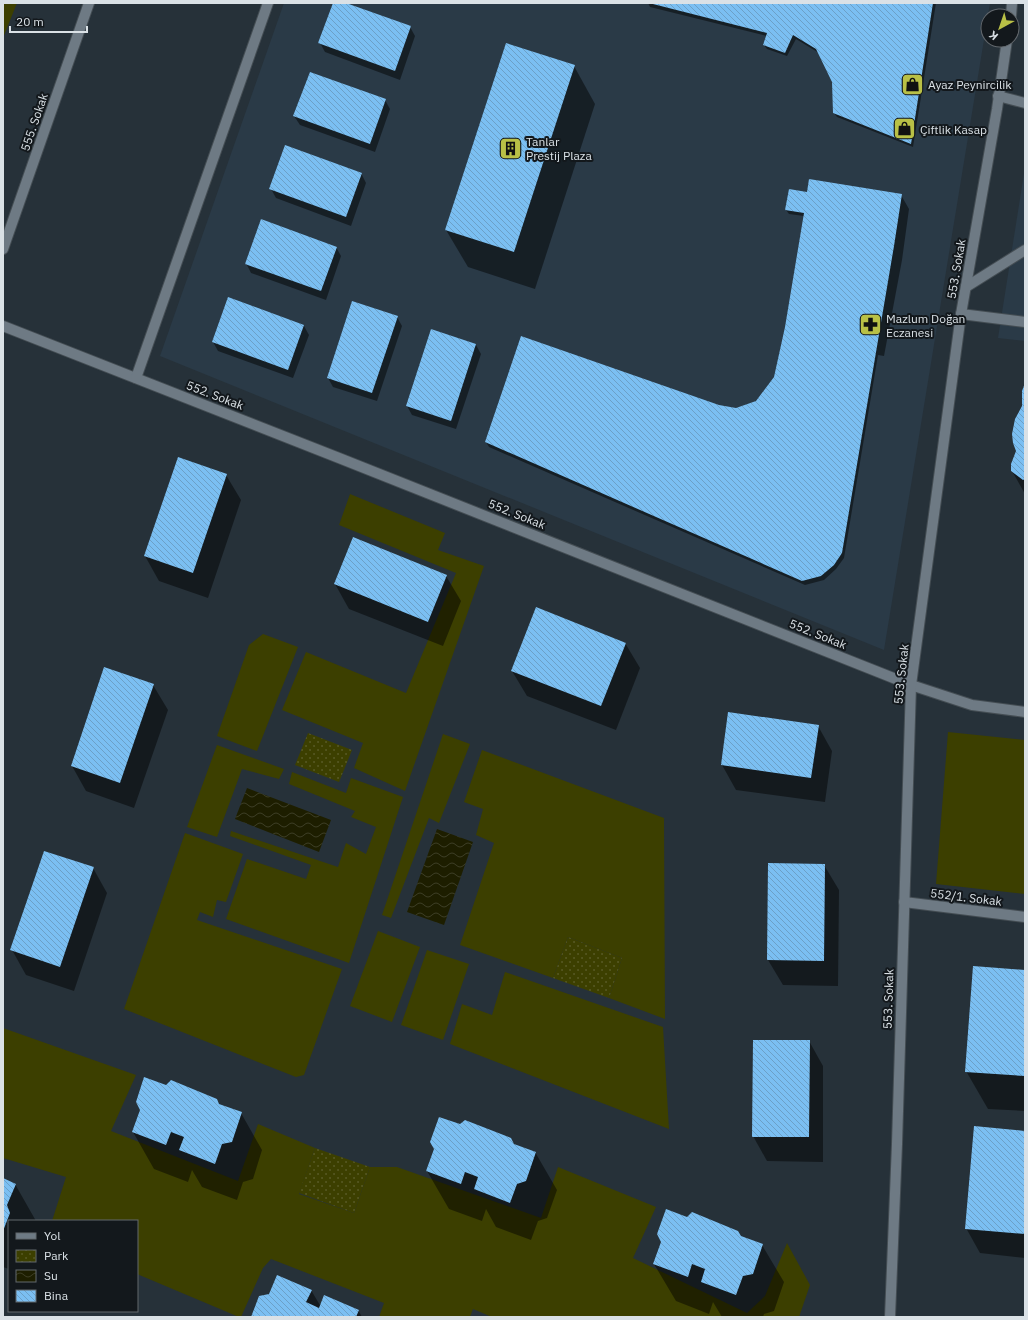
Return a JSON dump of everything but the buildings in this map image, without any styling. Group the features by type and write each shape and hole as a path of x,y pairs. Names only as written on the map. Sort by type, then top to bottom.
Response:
{"street":[{"name":"555. Sokak","path":"3,249 89,3"},
{"path":"136,378 268,3"},
{"name":"553. Sokak","path":"890,1317 897,1144 911,685 961,314 1006,48"},
{"path":"998,96 1025,102"},
{"path":"966,287 1025,251"},
{"path":"961,314 1025,322"},
{"name":"552. Sokak","path":"3,326 911,685 972,705 1025,712"},
{"name":"552/1. Sokak","path":"904,902 1025,917"}],"shaded area":[{"path":"284,3 990,3 989,8 980,8 980,48 983,48 884,650 160,356"},
{"path":"1025,167 1025,341 998,338"}],"green space":[{"path":"3,3 17,3 3,38"},
{"path":"350,494 445,533 438,550 484,566 405,791 354,768 363,743 282,710 306,652 406,693 456,573 339,525"},
{"path":"263,634 298,647 257,751 217,736 249,645"},
{"path":"948,732 1025,740 1025,894 936,884"},
{"path":"308,733 352,750 339,782 295,765"},
{"path":"443,734 470,744 439,823 429,818 391,918 382,915"},
{"path":"217,745 284,769 279,779 242,769 217,837 187,827"},
{"path":"482,750 664,818 665,1019 609,998 622,958 568,937 553,978 460,945 494,843 476,835 483,809 464,802"},
{"path":"292,772 346,793 351,778 403,797 349,963 226,919 247,859 306,879 311,865 230,836 231,831 338,867 346,843 366,854 376,827 351,817 355,811 289,784"},
{"path":"185,833 243,854 226,902 217,900 213,917 200,912 197,920 342,969 304,1075 296,1077 124,1009"},
{"path":"378,931 420,947 392,1022 350,1006"},
{"path":"568,937 622,958 609,998 553,978"},
{"path":"427,950 469,964 443,1040 401,1025"},
{"path":"505,972 663,1027 669,1129 450,1044 462,1004 492,1015"},
{"path":"3,1028 136,1075 111,1131 238,1181 258,1124 315,1148 299,1194 354,1213 370,1167 397,1167 541,1218 558,1167 656,1207 633,1258 747,1313 765,1296 787,1243 810,1285 799,1317 492,1317 473,1309 470,1317 379,1317 384,1303 271,1259 263,1268 241,1317 239,1317 138,1274 138,1220 52,1220 66,1177 3,1158"},
{"path":"315,1148 370,1167 354,1213 299,1193"}],"water":[{"path":"247,788 331,820 319,852 235,819"},
{"path":"437,829 473,842 444,925 407,912"}],"place":[{"name":"Ayaz Peynircilik","path":"913,84"},
{"name":"Çiftlik Kasap","path":"905,129"},
{"name":"Tanlar Prestij Plaza","path":"510,148"},
{"name":"Mazlum Doğan Eczanesi","path":"871,325"}]}
